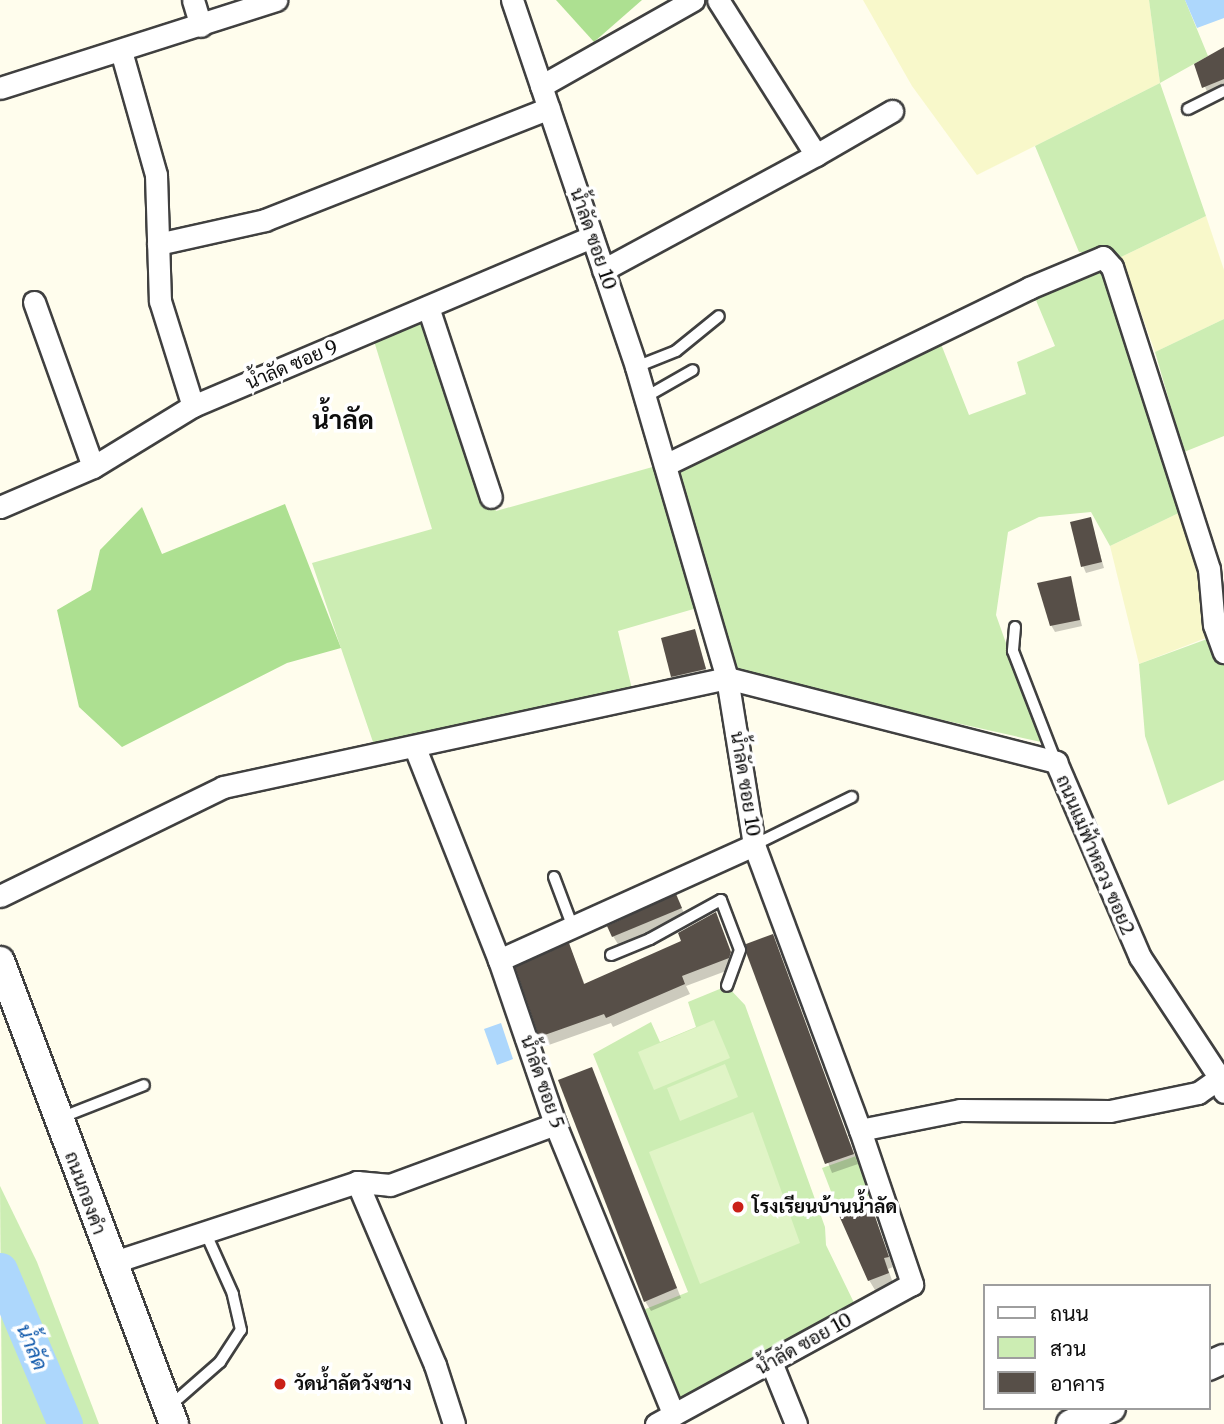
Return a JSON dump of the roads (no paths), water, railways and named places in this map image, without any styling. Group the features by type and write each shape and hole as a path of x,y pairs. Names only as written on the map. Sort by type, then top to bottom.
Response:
{"street":[{"path":"193,0 201,26"},
{"path":"0,88 276,0"},
{"name":"น้ำลัด ซอย 10","path":"512,0 636,368 727,678 754,845 860,1129 912,1284 665,1419"},
{"path":"541,86 693,0"},
{"path":"718,0 816,155"},
{"path":"121,51 156,175 160,301 193,406"},
{"path":"158,244 265,220 549,108"},
{"path":"603,270 892,111"},
{"name":"น้ำลัด ซอย 9","path":"0,507 93,467 193,406 592,237"},
{"path":"665,466 1029,288 1103,257 1112,267 1209,569 1214,625 1224,652"},
{"path":"34,302 93,467"},
{"path":"428,307 491,497"},
{"path":"0,896 223,787 415,748 460,734 727,678"},
{"name":"ถนนแม่ฟ้าหลวง ซอย2","path":"727,678 1056,762 1140,957 1223,1082"},
{"name":"น้ำลัด ซอย 5","path":"415,748 499,960 555,1124 665,1419"},
{"path":"499,960 754,845"},
{"name":"ถนนกองคำ","path":"0,961 111,1264 177,1411"},
{"path":"860,1129 960,1110 1110,1111 1172,1101 1223,1082"},
{"path":"111,1264 357,1182 390,1185 555,1124"},
{"path":"357,1182 435,1365 454,1424"},
{"path":"771,1362 796,1424"},
{"path":"1071,1424 1106,1410"}],"lane":[{"path":"1188,109 1224,91"},
{"path":"636,368 684,345 719,316"},
{"path":"643,399 693,370"},
{"path":"1015,627 1013,651 1056,762"},
{"path":"754,845 852,797"},
{"path":"554,877 572,925"},
{"path":"611,955 650,939 721,900 740,950 727,986"},
{"path":"57,1119 144,1086"},
{"path":"177,1411 220,1363 241,1330 233,1294 206,1234"}],"water":[{"path":"1185,0 1224,0 1224,18 1197,28"},
{"path":"501,1023 513,1059 497,1065 484,1029"}],"waterway":[{"name":"น้ำลัด","path":"0,1270 65,1424"}],"place":[{"name":"โรงเรียนบ้านน้ำลัด","path":"738,1207"},
{"name":"วัดน้ำลัดวังซาง","path":"280,1384"}],"district":[{"name":"น้ำลัด","path":"343,420"}]}
